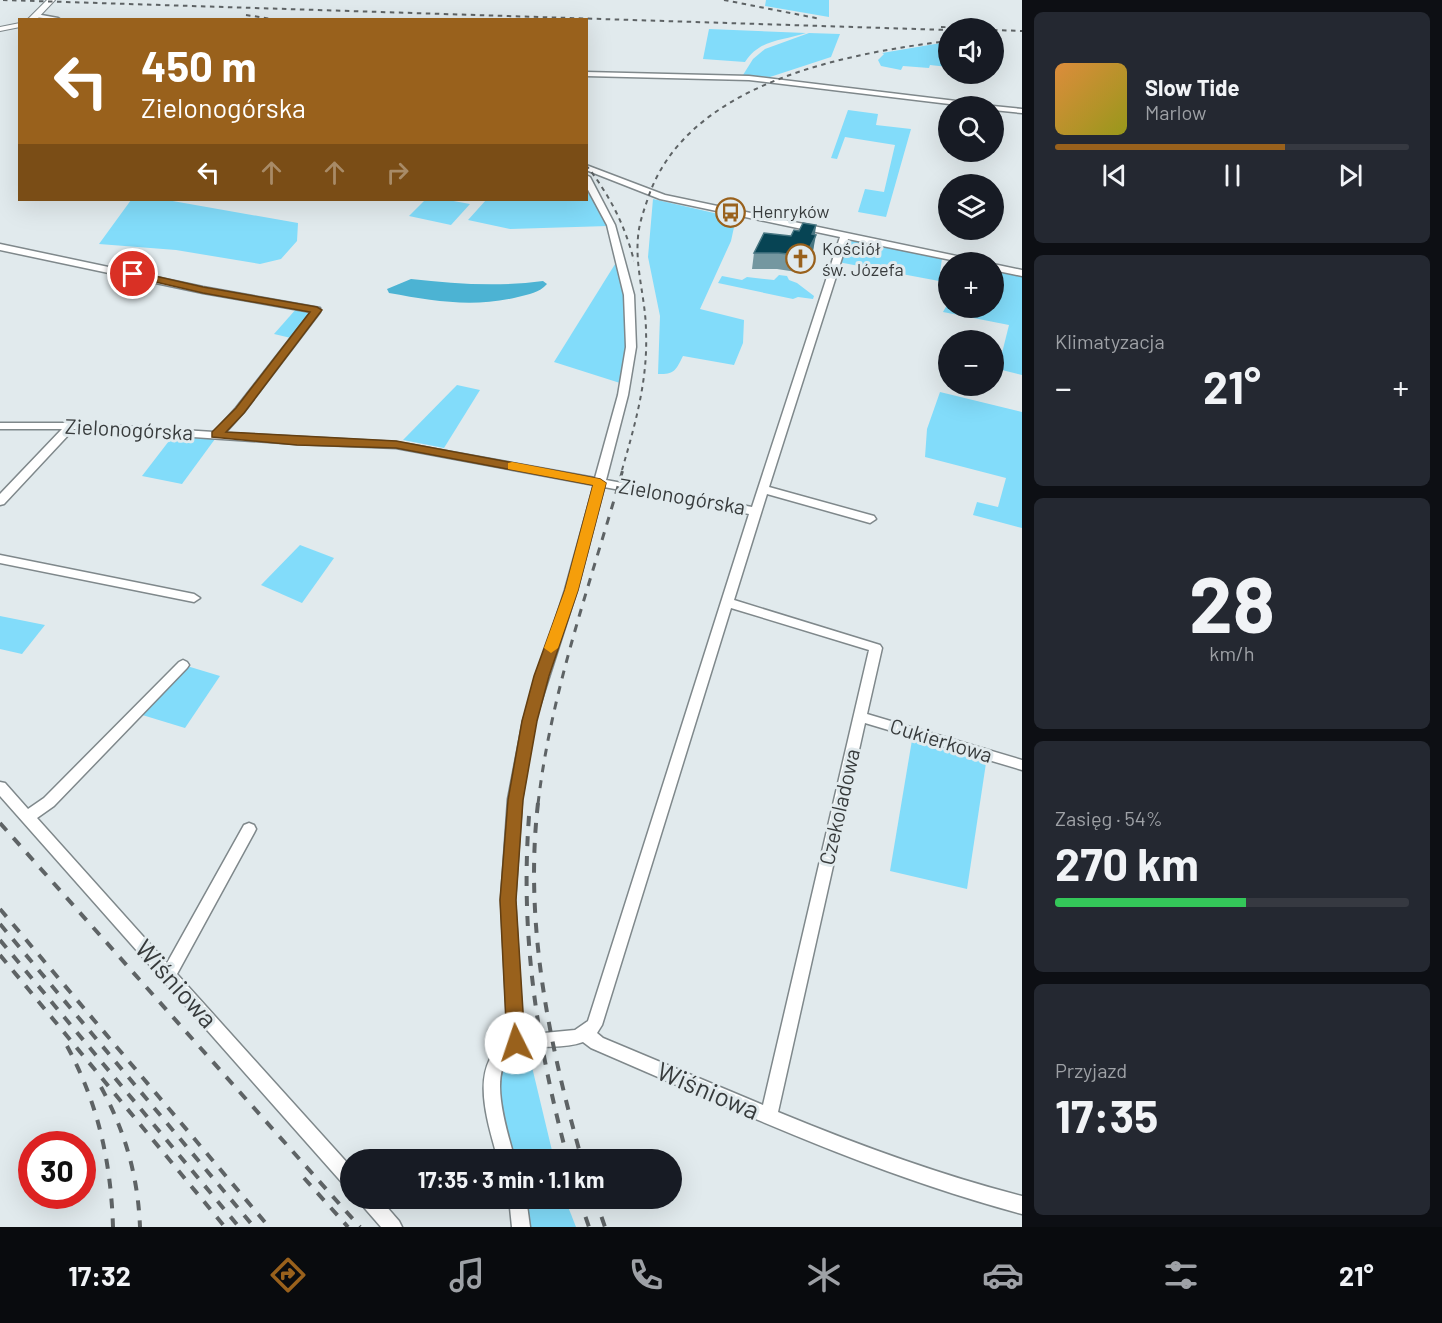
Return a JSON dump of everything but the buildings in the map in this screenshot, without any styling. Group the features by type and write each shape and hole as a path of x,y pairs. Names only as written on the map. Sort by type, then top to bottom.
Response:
{"street":[{"path":"34,18 51,0"},
{"path":"0,29 18,25"},
{"path":"588,74 759,79 938,101"},
{"path":"1004,109 1022,111"},
{"path":"588,168 663,197 938,255"},
{"path":"516,1043 508,900 515,800 529,721 571,590 623,395 631,347 629,295 611,225 588,181"},
{"path":"504,1149 495,1116 491,1078 501,1054 516,1043 575,1039 586,1034 594,1025 755,511 845,236"},
{"path":"0,247 203,290 317,310 240,410 216,435"},
{"path":"1004,269 1022,273"},
{"name":"Zielonogórska","path":"0,426 71,426 396,445 755,511"},
{"path":"0,501 71,426"},
{"path":"762,489 870,519"},
{"path":"0,559 194,598"},
{"name":"Czekoladowa","path":"728,603 876,648 769,1117"},
{"path":"27,818 49,802 183,665"},
{"name":"Cukierkowa","path":"860,717 1022,765"},
{"name":"Wiśniowa","path":"0,788 340,1168"},
{"path":"168,975 249,829"},
{"name":"Wiśniowa","path":"586,1034 597,1043 845,1148 988,1196 1022,1205"},
{"path":"377,1209 393,1227"},
{"path":"519,1209 521,1227"}],"shaded area":[{"path":"766,0 829,0 829,17 765,6"},
{"path":"709,29 806,33 765,45 751,54 745,62 703,59"},
{"path":"809,33 840,34 831,57 770,77 743,75 753,59 765,49"},
{"path":"938,44 938,66 930,65 929,68 903,66 901,70 881,66 878,60 884,54 882,53"},
{"path":"848,110 878,114 876,125 911,129 886,217 858,212 865,189 884,192 895,145 845,137 837,159 831,158"},
{"path":"588,187 608,226 510,229 468,220 485,201 588,201"},
{"path":"653,199 736,218 731,241 700,309 744,320 743,343 734,365 683,356 674,371 668,374 658,374 660,316 648,257"},
{"path":"130,201 173,201 298,223 297,241 281,259 260,264 176,250 99,244"},
{"path":"424,201 454,201 470,204 451,225 409,216"},
{"path":"853,241 938,257 938,281 838,262 846,243"},
{"path":"617,261 623,285 629,342 620,383 554,362"},
{"path":"1004,272 1022,276 1022,375 1004,370 1004,345 1009,325 973,318 1004,318"},
{"path":"779,275 787,276 789,280 797,283 814,296 813,299 798,297 793,299 718,283 722,276 742,280 747,277 774,280"},
{"path":"411,279 477,284 543,281 547,284 530,294 469,303 437,301 389,293 387,289"},
{"path":"297,308 312,312 291,338 274,334"},
{"path":"457,385 480,390 444,448 403,440"},
{"path":"939,396 956,396 1022,412 1022,528 973,515 977,502 998,507 1006,478 925,457 927,429"},
{"path":"172,437 215,439 182,484 142,476"},
{"path":"300,545 334,558 302,603 261,585"},
{"path":"0,616 45,625 22,654 0,649"},
{"path":"187,666 220,676 185,728 139,714"},
{"path":"912,740 986,763 967,889 890,871"},
{"path":"527,1046 552,1149 510,1149 502,1120 498,1090 502,1065 512,1054"},
{"path":"523,1209 569,1209 576,1227 526,1227"}],"railway":[{"path":"3,0 570,18"},
{"path":"724,0 821,19"},
{"path":"246,15 266,18"},
{"path":"588,19 938,30"},
{"path":"1004,30 1022,31"},
{"path":"622,470 636,419 645,367 646,320 637,249 639,232 647,201 666,161 695,128 731,102 772,82 816,66 861,55 938,42"},
{"path":"588,168 615,210 634,261"},
{"path":"538,804 544,761 562,677 623,469"},
{"path":"538,803 534,894 542,983 559,1072 579,1149"},
{"path":"529,816 527,860 529,947 540,1032 565,1149"},
{"path":"0,823 360,1227"},
{"path":"0,909 269,1227"},
{"path":"0,924 254,1227"},
{"path":"0,940 239,1227"},
{"path":"0,955 225,1227"},
{"path":"67,1046 87,1089 101,1134 109,1179 113,1227"},
{"path":"101,1087 117,1120 129,1154 139,1208 140,1227"},
{"path":"304,1178 348,1227"},
{"path":"583,1209 589,1227"},
{"path":"599,1209 605,1227"}],"slow traffic":[{"path":"512,466 600,483 571,590 551,648"}],"place":[{"name":"Henryków","path":"731,212"},
{"name":"Kościół św. Józefa","path":"801,259"}],"route":[{"path":"133,274 203,290 317,310 240,410 216,435 396,445 600,483 571,590 529,721 515,800 508,900 516,1043"}]}
